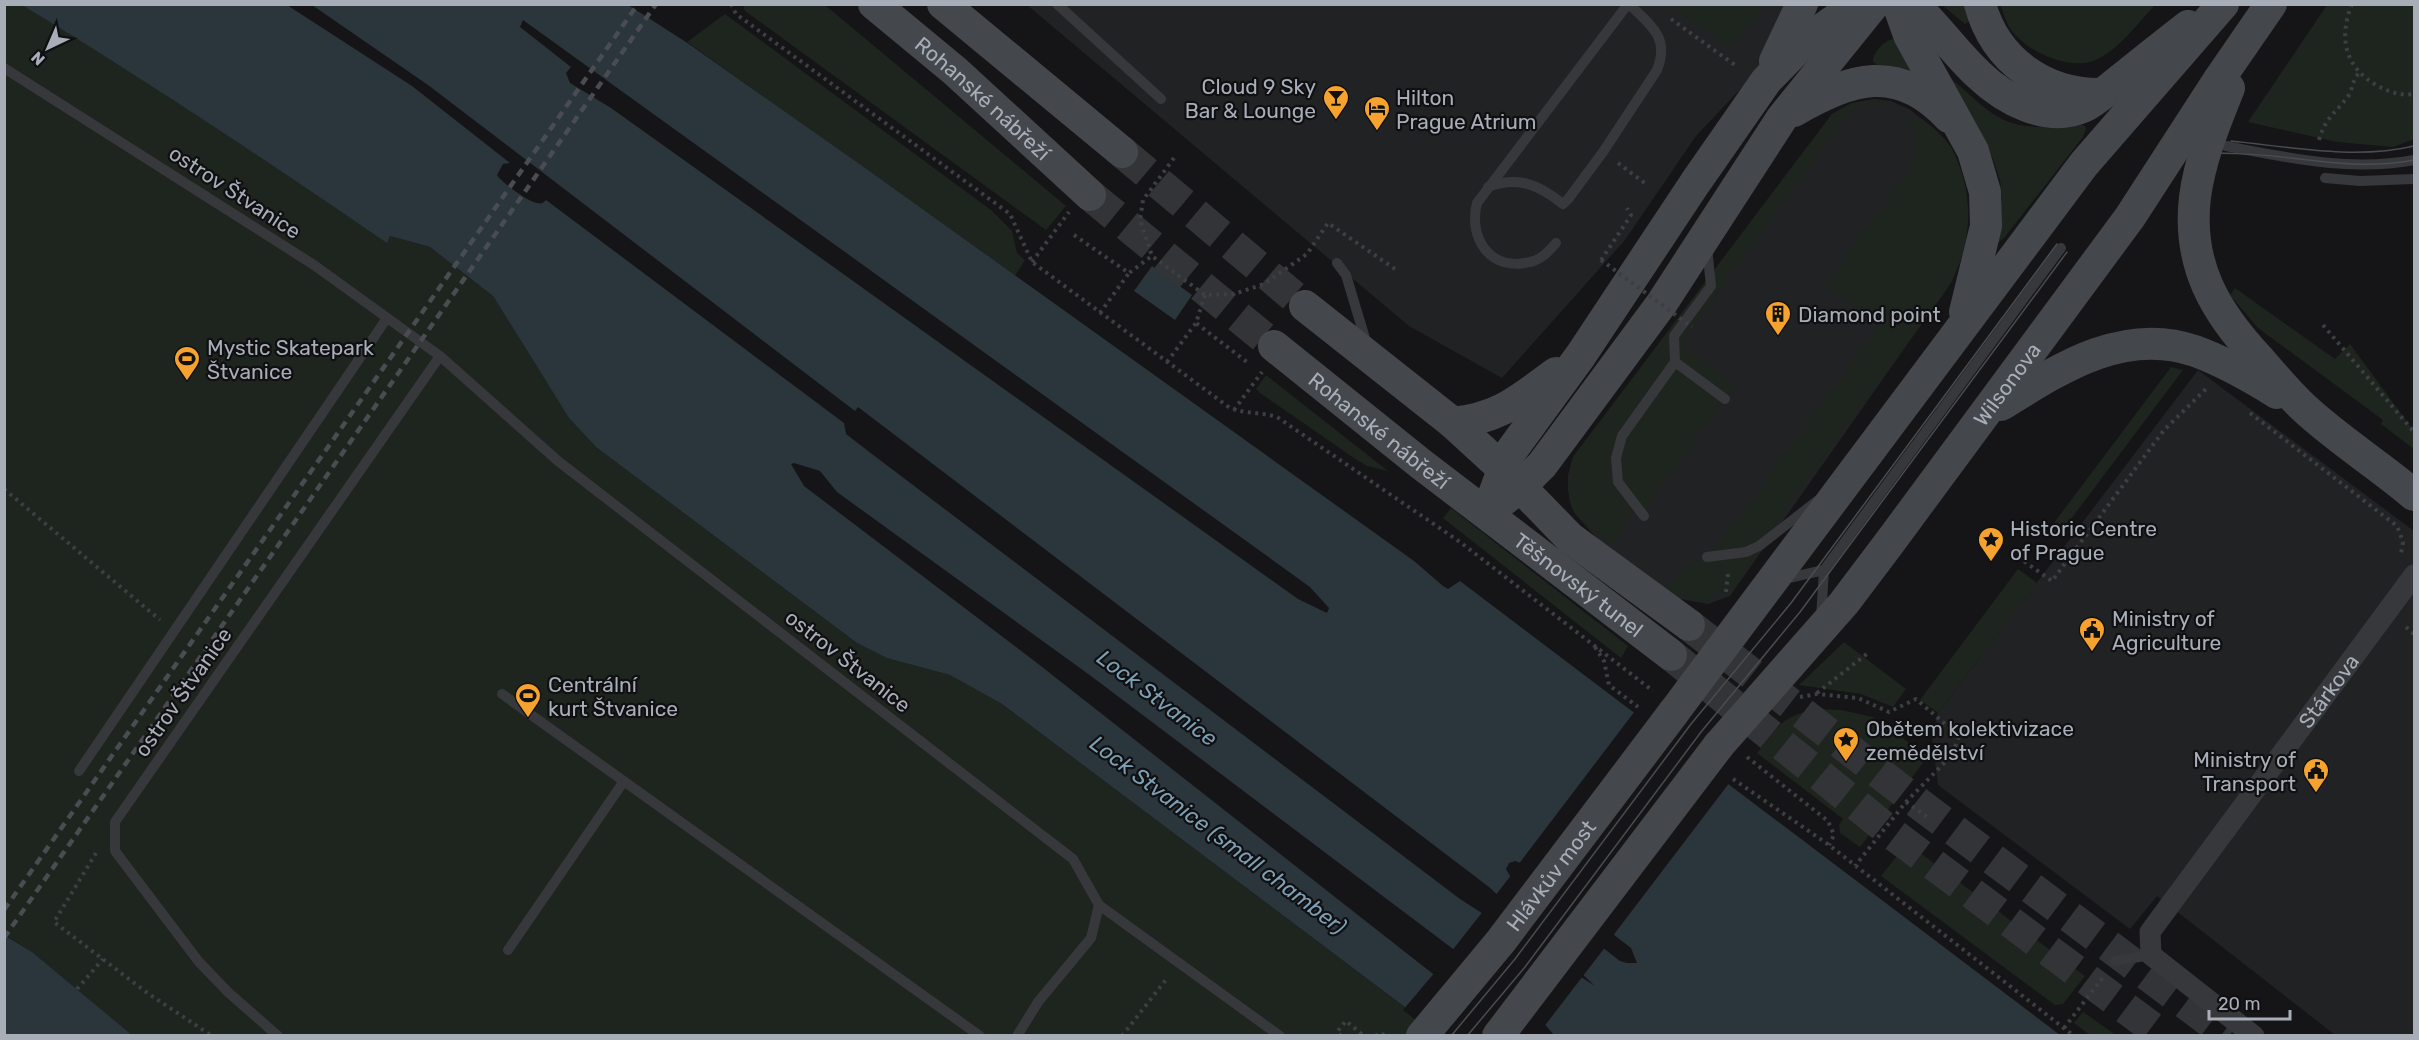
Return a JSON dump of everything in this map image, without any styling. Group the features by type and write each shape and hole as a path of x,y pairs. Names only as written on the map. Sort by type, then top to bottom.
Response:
{"main road":[{"name":"Rohanské nábřeží","path":"874,4 954,71 1081,202"},
{"name":"Rohanské nábřeží","path":"943,4 1122,152"},
{"path":"1766,81 1802,4"},
{"path":"1511,478 1509,454 1581,355 1766,81 1803,43 1857,4"},
{"path":"1486,513 1511,478 1549,456 1662,303 1706,239 1782,118 1874,4"},
{"path":"1898,4 1909,35 1980,168 1987,210 1976,274 1959,333"},
{"path":"1913,4 1932,21 1980,76 2010,98 2039,109 2061,111 2082,108 2103,94 2214,4"},
{"path":"1980,4 1983,18 1998,46 2024,71 2064,90 2103,94"},
{"path":"1666,703 1770,583 2084,164 2223,4"},
{"name":"Wilsonova","path":"1729,748 1820,630 1865,576 2130,218 2251,31 2271,4"},
{"path":"2251,31 2214,125 2198,178 2194,218 2199,267 2209,293 2237,336 2304,408 2415,495"},
{"path":"1782,118 1842,86 1871,80 1886,81 1914,91 1943,111 1960,128"},
{"path":"1305,306 1453,423 1511,478"},
{"path":"1985,415 2056,370 2107,349 2145,344 2181,347 2214,372 2304,408"},
{"path":"1453,423 1476,420 1505,410 1581,355"},
{"name":"Rohanské nábřeží","path":"1270,357 1486,513"},
{"name":"Těšnovský tunel","path":"1511,478 1570,538 1689,625"},
{"name":"Těšnovský tunel","path":"1486,513 1671,655"},
{"name":"Hlávkův most","path":"1422,1035 1501,941 1666,703"},
{"path":"1498,1035 1729,748"}],"street":[{"name":"Stárkova","path":"2151,955 2150,932 2407,567"},
{"path":"2151,955 2254,1035"}],"lane":[{"path":"1058,4 1161,99"},
{"path":"1487,187 1505,181 1534,185 1548,192 1563,204 1603,152 1657,70 1663,56 1658,33 1628,4 1487,187 1477,203 1473,218 1475,231 1481,246 1493,257 1509,264 1530,262 1543,256 1556,243"},
{"name":"ostrov Štvanice","path":"4,68 314,266 440,356 558,461 1073,860 1100,905"},
{"path":"2226,146 2345,165 2370,166 2415,159"},
{"path":"2325,178 2360,181 2415,179"},
{"path":"1644,516 1618,482 1616,458 1622,436 1675,362 1674,336 1711,286 1706,239"},
{"path":"1820,630 1824,570 2061,248"},
{"path":"1337,263 1346,275 1370,357"},
{"path":"79,771 387,318"},
{"name":"ostrov Štvanice","path":"115,822 440,356"},
{"path":"1675,362 1725,399"},
{"path":"1707,557 1746,552 1759,546 1851,475"},
{"path":"1770,583 1824,570"},
{"path":"502,694 980,1035"},
{"path":"508,950 624,781"},
{"path":"115,822 115,851 199,962 229,993 278,1035"},
{"path":"1017,1035 1038,1002 1091,938 1100,905 1280,1035"},
{"path":"2115,961 2151,955"}],"path":[{"path":"731,4 736,14 1010,214 1032,262 1234,410 1246,414 1268,414 1283,420 1460,542 1592,642 1666,703"},
{"path":"2352,4 2344,30 2349,58 2359,73 2385,90 2396,94 2415,94"},
{"path":"1663,13 1735,65"},
{"path":"2319,140 2328,117 2350,93 2353,80 2359,73"},
{"path":"1603,152 1646,184"},
{"path":"1174,158 1143,200 1140,219 1152,256 1205,295 1234,294 1264,284 1307,254 1328,223 1398,271"},
{"path":"1032,262 1081,202"},
{"path":"1627,208 1631,214 1601,260 1692,327"},
{"path":"1074,235 1129,273"},
{"path":"1101,313 1129,273 1152,256"},
{"path":"1167,362 1196,323 1205,295"},
{"path":"1196,323 1247,362"},
{"path":"2323,325 2415,432"},
{"path":"1234,410 1270,357"},
{"path":"2018,556 2052,581 2164,430 2214,372"},
{"path":"2248,412 2397,526 2403,542 2407,567"},
{"path":"4,489 174,632"},
{"path":"1592,642 1604,661 1609,684 1638,706"},
{"path":"1855,866 1906,802 1952,755 1959,736 1916,699 1889,712 1858,698 1817,694 1868,652"},
{"path":"1729,748 1828,821 1834,835 1829,845"},
{"path":"1732,779 1829,845 2074,1035"},
{"path":"1906,802 1927,817"},
{"path":"115,822 54,922 146,992 212,1035"},
{"path":"76,989 103,959"},
{"path":"2064,1028 2115,961"},
{"path":"1122,1035 1179,963"},
{"path":"1341,1035 1337,1032 1346,1021 1364,1035"},
{"path":"1375,1035 1381,1033 1385,1035"}],"shaded area":[{"path":"22,4 160,91 387,242 390,236 430,247 493,296 569,418 596,447 857,643 887,658 950,675 1002,704 1442,1035 132,1035 32,952 5,935 4,5"},
{"path":"743,5 825,5 1066,206 1046,230 745,11"},
{"path":"1027,5 1820,5 1696,136 1625,240 1502,378 1409,326"},
{"path":"1670,5 1765,5 1731,49"},
{"path":"1942,5 1967,5 1969,21 1965,24"},
{"path":"2000,5 2155,5 2127,36 2102,57 2083,63 2071,63 2048,57 2018,38 2011,30"},
{"path":"2327,5 2414,5 2414,139 2393,147 2337,142 2248,122"},
{"path":"725,14 991,210 1012,231 1017,253 1025,260 1015,276 687,42"},
{"path":"1893,39 1912,71 1911,73 1879,66 1873,62 1880,48"},
{"path":"1949,77 1999,118 2024,126 2080,125 2085,126 2086,129 2083,137 1998,243 1994,240 2002,199 2000,180 1993,159"},
{"path":"1875,99 1891,101 1909,109 1936,130 1951,147 1966,188 1968,224 1952,281 1730,596 1708,604 1670,597 1603,545 1577,516 1568,491 1568,475 1573,457 1832,114 1852,103"},
{"path":"1875,99 1892,104 1879,102 1865,104 1850,112 1680,344 1736,384 1652,499 1645,512 1634,511 1612,545 1578,517 1574,511 1568,488 1573,457 1832,114 1852,103"},
{"path":"1905,112 1915,122 1922,119 1942,137 1952,149 1960,166 1968,203 1968,222 1966,240 1954,276 1945,292 1780,516 1730,596 1717,589 1708,604 1667,590 1686,564 1700,560 1717,547 1879,325 1825,285 1912,166 1909,164 1915,149 1916,134 1912,122"},
{"path":"2235,288 2335,359 2350,344 2414,431 2414,449 2381,424 2383,420 2258,328 2230,295"},
{"path":"2171,367 2183,370 2056,539 2047,532"},
{"path":"2198,370 2414,531 2414,1035 2335,1035 2157,896 2130,929 1938,785 1932,737 1938,713"},
{"path":"1266,375 1388,471 1367,466 1260,393 1256,389"},
{"path":"1451,508 1628,646 1621,658 1443,518"},
{"path":"2018,569 2037,583 1938,713 1920,700"},
{"path":"1844,642 1906,689 1893,707 1861,694 1799,685"},
{"path":"1816,709 1841,710 1873,717 1928,756 1860,847 1840,833 1839,825 1843,819 1757,753 1788,719"},
{"path":"1907,843 2085,976 2063,1004 2055,1005 1881,876"},
{"path":"2083,1012 2116,1035 2090,1035 2074,1023"}],"water":[{"path":"22,5 287,5 412,86 510,163 503,164 497,175 509,187 533,202 543,203 546,200 844,423 846,434 868,451 1460,899 1595,986 1489,887 858,407 855,411 428,85 312,5 628,5 686,42 865,168 1414,561 1443,586 1448,589 1460,581 2060,1035 1554,1035 1530,1007 1091,676 837,492 820,471 791,464 804,486 1037,663 1507,1032 1442,1035 1002,704 950,675 887,658 857,643 596,447 569,418 493,296 430,247 390,236 387,243 206,121","holes":["523,20 1310,587 1329,608 1327,613 1298,599 611,108 570,83 566,73 571,67 520,27","1515,861 1521,863 1631,948 1637,963 1620,961 1510,876 1506,869 1509,863"]},
{"path":"1152,266 1192,295 1175,320 1134,291"},
{"path":"4,935 32,952 132,1035 5,1035"}],"pier":[{"path":"1635,711 1730,782 1612,937 1518,865"},
{"path":"1512,874 1606,946 1543,1028 1528,1009 1451,952 1484,910 1571,967 1495,896"},
{"path":"1436,971 1508,1029 1520,1036 1437,1036 1403,1010"}],"tunnel":[{"path":"1122,152 1305,306"},
{"path":"1090,195 1274,346"},
{"path":"1689,625 1918,803 2229,1036"},
{"path":"1671,655 1894,835 2163,1036"}],"tram line":[{"path":"2231,141 2346,152 2392,150 2414,146"},
{"path":"2221,153 2266,155 2348,164 2397,163 2414,160"},
{"path":"1451,1036 1515,959 1691,724 1791,603 2057,244"},
{"path":"1467,1036 1525,967 1701,732 1800,612 2067,252"}],"railway":[{"path":"4,910 638,4"},
{"path":"4,938 656,4"}],"place":[{"name":"Cloud 9 Sky Bar & Lounge","path":"1336,121"},
{"name":"Hilton Prague Atrium","path":"1377,132"},
{"name":"Diamond point","path":"1778,337"},
{"name":"Mystic Skatepark Štvanice","path":"187,382"},
{"name":"Historic Centre of Prague","path":"1991,563"},
{"name":"Ministry of Agriculture","path":"2092,653"},
{"name":"Centrální kurt Štvanice","path":"528,719"},
{"name":"Obětem kolektivizace zemědělství","path":"1846,763"},
{"name":"Ministry of Transport","path":"2316,794"}],"water label":[{"name":"Lock Stvanice","path":"1157,698"},
{"name":"Lock Stvanice (small chamber)","path":"1218,835"}]}
